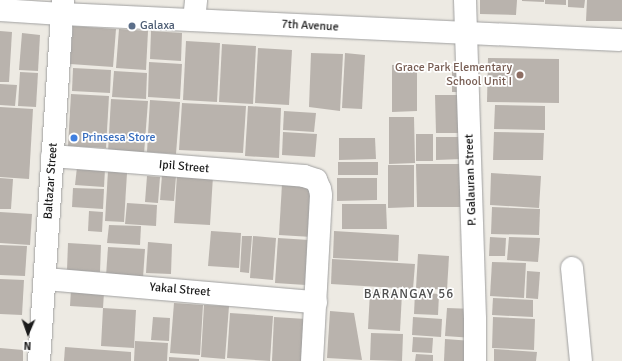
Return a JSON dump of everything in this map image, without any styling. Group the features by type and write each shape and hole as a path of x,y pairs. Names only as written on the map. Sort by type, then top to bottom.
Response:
{"street":[{"name":"P. Galauran Street","path":"465,0 475,319 474,361"},
{"name":"7th Avenue","path":"0,10 62,7 195,10 466,33 619,40"},
{"name":"Baltazar Street","path":"39,361 62,7"},
{"name":"Ipil Street","path":"52,156 304,176 316,180 321,195 316,302"},
{"path":"572,268 581,361"},
{"name":"Yakal Street","path":"44,279 316,302"},
{"path":"312,361 316,302"}],"building":[{"path":"480,0 517,0 516,15 480,14"},
{"path":"544,0 544,2 522,1"},
{"path":"545,0 566,0 566,5 545,4"},
{"path":"568,0 585,0 584,8 568,7"},
{"path":"587,0 622,0 622,21 586,21"},
{"path":"73,26 116,29 113,67 70,64"},
{"path":"119,29 148,31 146,70 116,68"},
{"path":"0,31 12,32 9,82 0,82"},
{"path":"151,31 182,33 181,61 150,59"},
{"path":"22,33 40,35 38,71 19,70"},
{"path":"186,41 220,43 217,102 183,100"},
{"path":"222,44 256,46 253,104 219,102"},
{"path":"258,48 292,50 289,105 255,103"},
{"path":"311,53 343,54 340,111 309,107"},
{"path":"345,53 365,55 362,109 342,108"},
{"path":"488,58 559,59 559,103 487,102"},
{"path":"149,62 182,64 180,99 148,97"},
{"path":"417,64 417,111 392,112 392,65"},
{"path":"452,66 463,66 463,92 452,92"},
{"path":"73,68 111,70 110,93 72,91"},
{"path":"114,71 147,73 146,99 112,97"},
{"path":"20,72 38,73 36,107 18,106"},
{"path":"0,84 17,85 15,106 0,105"},
{"path":"71,94 109,96 106,148 68,146"},
{"path":"435,95 461,95 461,133 436,133"},
{"path":"111,99 148,101 144,154 108,152"},
{"path":"150,100 180,102 176,154 147,152"},
{"path":"182,103 246,106 243,153 179,150"},
{"path":"495,105 545,106 545,130 494,129"},
{"path":"248,106 281,108 279,158 245,156"},
{"path":"0,107 33,109 29,179 0,177"},
{"path":"284,111 316,113 314,132 283,130"},
{"path":"389,117 414,117 415,163 389,164"},
{"path":"283,132 317,134 315,157 282,155"},
{"path":"494,132 544,133 543,160 493,160"},
{"path":"416,134 433,134 433,161 416,161"},
{"path":"436,137 462,137 462,159 436,160"},
{"path":"339,138 375,138 376,159 339,160"},
{"path":"338,162 378,162 378,175 338,175"},
{"path":"416,164 461,164 461,207 417,207"},
{"path":"388,165 414,165 414,207 388,208"},
{"path":"77,167 105,169 104,187 75,185"},
{"path":"108,171 127,173 124,222 105,221"},
{"path":"491,173 541,176 539,208 490,205"},
{"path":"177,174 213,176 210,225 174,223"},
{"path":"162,175 176,176 174,201 160,200"},
{"path":"147,176 160,177 158,203 145,202"},
{"path":"0,178 13,179 11,209 0,209"},
{"path":"337,178 377,178 377,200 337,201"},
{"path":"282,184 315,186 312,237 279,235"},
{"path":"73,188 104,189 103,209 72,207"},
{"path":"127,203 157,205 156,226 125,224"},
{"path":"342,204 386,204 387,229 342,229"},
{"path":"492,207 540,209 539,235 491,234"},
{"path":"89,211 103,212 102,232 88,231"},
{"path":"0,212 32,214 30,245 0,243"},
{"path":"109,225 141,226 140,245 107,243"},
{"path":"211,231 241,233 239,268 208,266"},
{"path":"334,231 399,235 398,261 333,258"},
{"path":"242,236 252,236 249,273 240,272"},
{"path":"253,236 276,238 273,280 250,278"},
{"path":"490,237 506,238 505,256 489,256"},
{"path":"509,237 540,238 538,262 507,260"},
{"path":"278,238 309,240 306,285 275,283"},
{"path":"148,242 172,244 171,274 146,273"},
{"path":"68,243 101,245 100,272 67,270"},
{"path":"0,245 27,246 25,276 0,275"},
{"path":"108,247 145,249 143,278 106,276"},
{"path":"418,254 449,256 447,290 416,288"},
{"path":"332,259 415,264 413,289 331,284"},
{"path":"492,262 526,263 524,298 490,296"},
{"path":"527,271 540,272 538,299 526,298"},
{"path":"0,279 24,280 22,315 0,314"},
{"path":"71,289 104,292 103,308 70,306"},
{"path":"370,292 402,293 400,331 368,329"},
{"path":"415,292 439,294 438,315 414,314"},
{"path":"493,298 533,300 533,317 492,315"},
{"path":"174,303 203,305 200,355 170,353"},
{"path":"204,305 229,306 225,359 201,357"},
{"path":"103,308 136,310 134,348 101,346"},
{"path":"447,308 474,309 473,338 445,336"},
{"path":"330,311 354,313 362,360 327,358"},
{"path":"230,313 273,316 270,361 227,358"},
{"path":"153,317 170,318 169,341 151,340"},
{"path":"274,317 306,319 303,361 272,361"},
{"path":"413,317 442,319 441,337 412,335"},
{"path":"493,317 535,319 534,350 492,348"},
{"path":"371,333 403,334 402,361 370,360"},
{"path":"413,337 433,338 432,353 412,352"},
{"path":"445,339 472,341 471,361 444,361"},
{"path":"135,341 168,343 167,361 134,361"},
{"path":"65,347 131,352 131,361 64,361"},
{"path":"0,348 23,350 23,361 0,361"},
{"path":"494,349 537,352 536,361 494,361"},
{"path":"416,354 433,355 433,361 415,361"},
{"path":"169,357 199,359 199,361 169,361"}],"place":[{"name":"Galaxa","path":"132,26"},
{"name":"Grace Park Elementary School Unit I","path":"520,75"},
{"name":"Prinsesa Store","path":"74,138"}],"district":[{"name":"BARANGAY 56","path":"409,294"}]}
